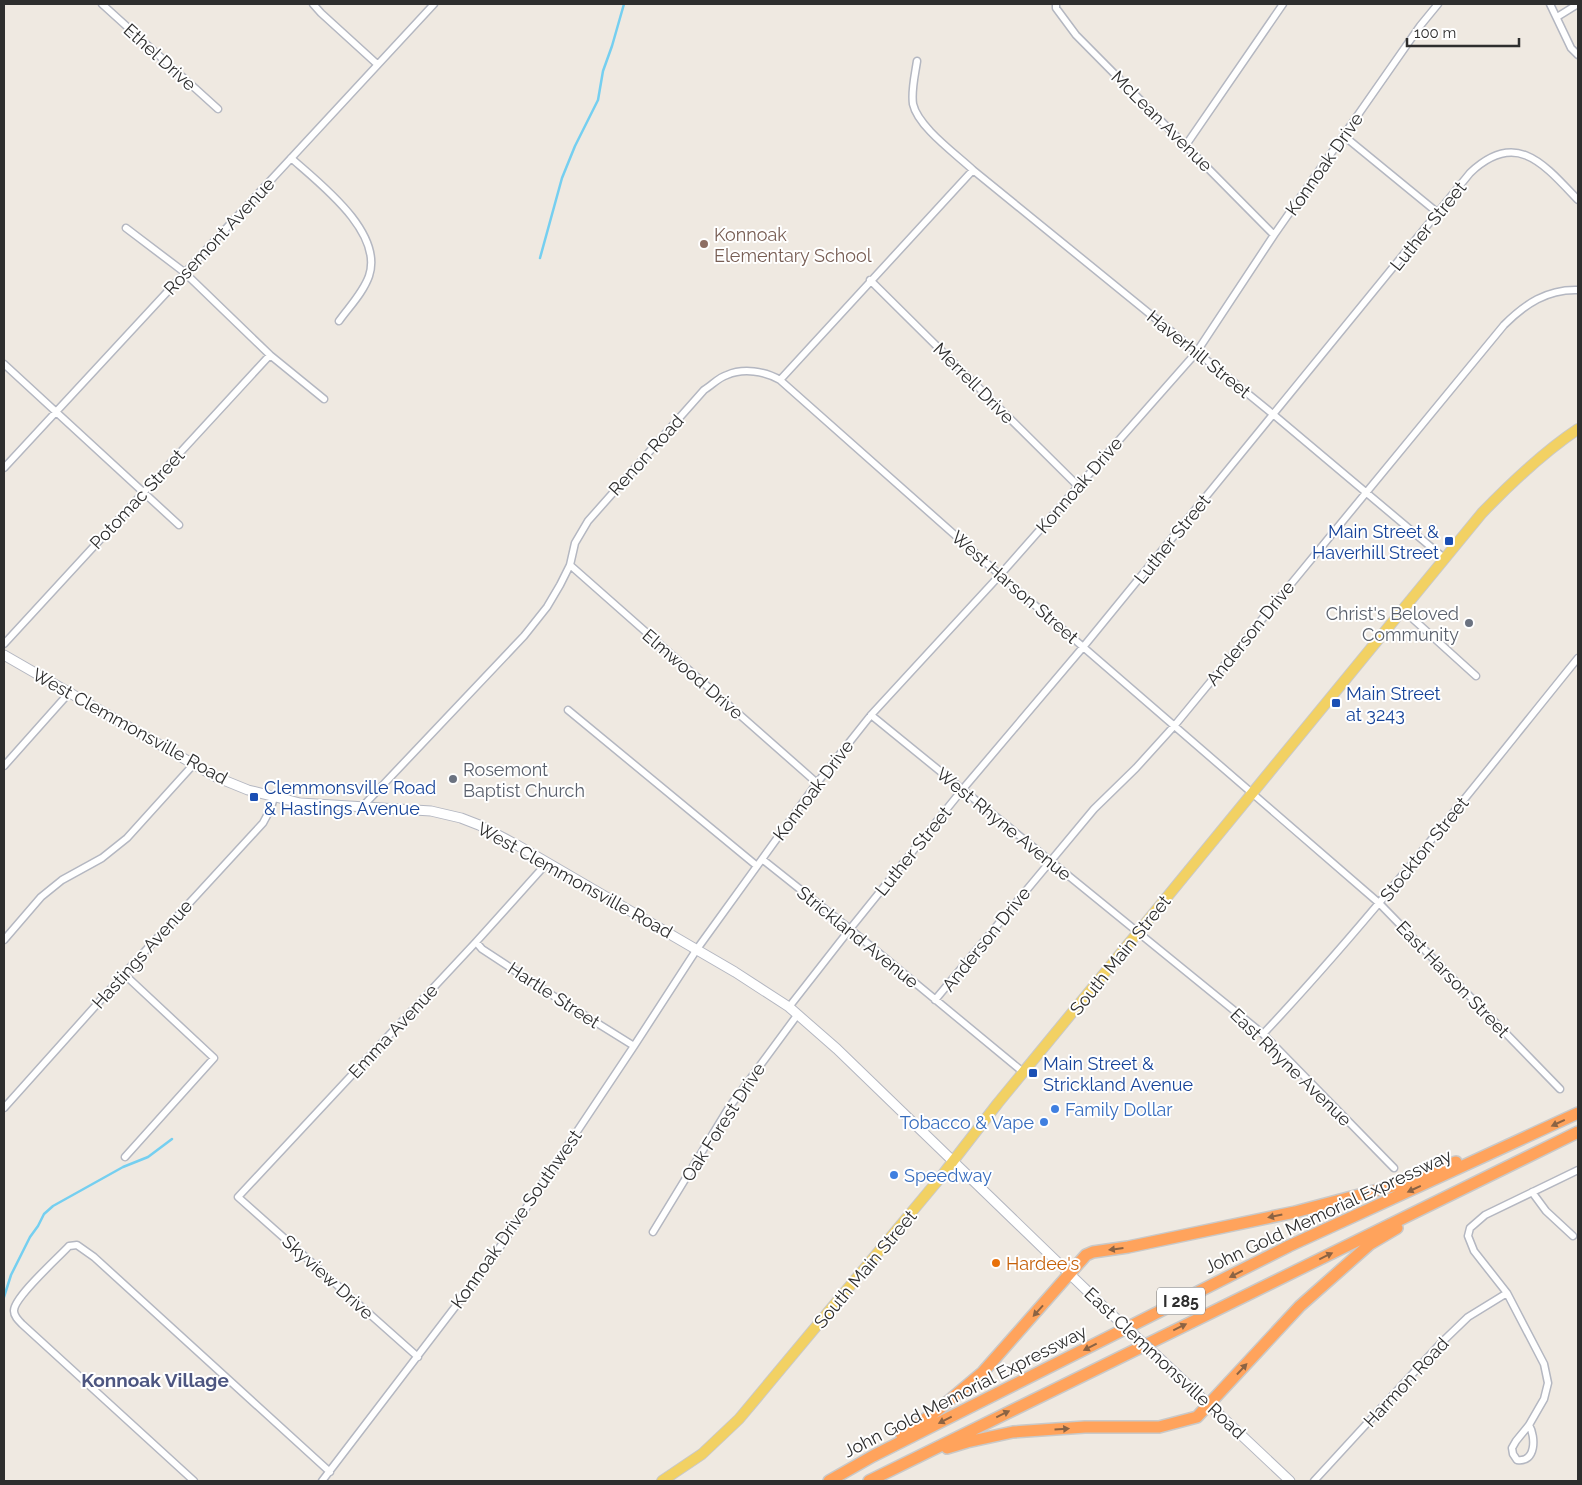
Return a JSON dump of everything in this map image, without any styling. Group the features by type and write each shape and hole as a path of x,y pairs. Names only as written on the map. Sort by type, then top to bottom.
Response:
{"highway":[{"name":"John Gold Memorial Expressway","path":"829,1481 873,1456 1289,1246 1578,1114"},
{"path":"873,1456 940,1409 983,1372 1086,1255 1093,1252 1128,1248 1295,1212 1393,1186 1538,1132"},
{"name":"John Gold Memorial Expressway","path":"869,1481 1575,1134"},
{"path":"912,1459 967,1442 1013,1432 1085,1427 1159,1426 1197,1417 1300,1306 1370,1244 1464,1189 1575,1134"}],"main road":[{"name":"South Main Street","path":"662,1481 707,1450 739,1419 953,1162 1023,1072 1482,513 1506,488 1560,441 1578,429"},
{"name":"West Clemmonsville Road","path":"4,655 193,765 232,784 300,803 431,811 461,818 501,836 697,949 789,1007 837,1049 953,1162"},
{"name":"East Clemmonsville Road","path":"953,1162 1108,1311 1290,1481"}],"street":[{"name":"Ethel Drive","path":"102,4 218,110"},
{"path":"313,4 377,64"},
{"name":"Rosemont Avenue","path":"4,468 434,4"},
{"name":"McLean Avenue","path":"1056,4 1056,8 1076,35 1274,235"},
{"path":"1186,145 1282,4"},
{"name":"Konnoak Drive","path":"697,949 817,783 871,715 1000,575 1077,485 1196,353 1274,235 1420,26 1438,4"},
{"path":"1550,4 1571,48 1578,55"},
{"path":"1556,18 1578,4"},
{"name":"Haverhill Street","path":"917,61 912,92 914,108 921,120 953,152 1274,415 1444,558"},
{"path":"1344,136 1438,214"},
{"name":"Luther Street","path":"789,1007 962,790 1084,646 1457,189 1480,164 1489,158 1505,152 1518,153 1534,160 1548,170 1578,200"},
{"path":"291,158 339,202 358,226 367,244 370,264 368,278 362,290 339,321"},
{"path":"780,380 973,170"},
{"path":"126,228 184,272 270,355 324,399"},
{"name":"Merrell Drive","path":"870,280 1077,485"},
{"name":"Anderson Drive","path":"936,1000 1094,809 1136,768 1175,725 1479,353 1518,310 1542,296 1561,290 1578,290"},
{"name":"Potomac Street","path":"4,644 270,355"},
{"path":"4,364 179,525"},
{"name":"Renon Road","path":"363,806 524,636 548,606 570,565 574,543 588,521 704,390 726,375 750,371 780,380"},
{"name":"West Harson Street","path":"780,380 1000,575 1175,725 1251,794"},
{"name":"Elmwood Drive","path":"570,565 817,783"},
{"path":"1402,609 1476,676"},
{"name":"Stockton Street","path":"1263,1034 1379,904 1578,658"},
{"path":"4,766 69,693"},
{"path":"568,710 757,866"},
{"name":"West Rhyne Avenue","path":"871,715 1138,933"},
{"path":"4,940 41,897 62,880 102,858 127,838 193,765"},
{"name":"East Harson Street","path":"1251,794 1379,904 1560,1089"},
{"name":"Hastings Avenue","path":"4,1108 263,823 271,808 274,797"},
{"name":"Strickland Avenue","path":"762,859 1023,1072"},
{"name":"Emma Avenue","path":"238,1197 476,942 547,863"},
{"name":"East Rhyne Avenue","path":"1138,933 1263,1034 1394,1168"},
{"name":"Hartle Street","path":"476,942 482,949 634,1046"},
{"name":"Konnoak Drive Southwest","path":"322,1481 494,1256 697,949"},
{"path":"124,974 214,1058 125,1157"},
{"name":"Oak Forest Drive","path":"653,1232 728,1109 798,1014"},
{"path":"1529,1426 1532,1433 1530,1456 1517,1460 1512,1448 1529,1426 1544,1399 1548,1383 1544,1364 1507,1292 1474,1251 1468,1236 1470,1228 1486,1215 1578,1170"},
{"path":"1532,1192 1546,1211 1572,1236"},
{"name":"Skyview Drive","path":"238,1197 418,1357"},
{"path":"194,1481 15,1316 15,1304 23,1293 69,1246 77,1245 94,1257 330,1472"},
{"name":"Harmon Road","path":"1314,1481 1440,1344 1468,1317 1507,1292"}],"waterway":[{"path":"540,258 562,178 575,146 598,100 603,71 624,4"},
{"path":"4,1297 11,1275 44,1214 53,1206 123,1167 148,1157 172,1139"}],"place":[{"name":"Konnoak Elementary School","path":"704,244"},
{"name":"Main Street & Haverhill Street","path":"1449,541"},
{"name":"Christ's Beloved Community","path":"1469,623"},
{"name":"Main Street at 3243","path":"1336,703"},
{"name":"Rosemont Baptist Church","path":"453,779"},
{"name":"Clemmonsville Road & Hastings Avenue","path":"254,797"},
{"name":"Main Street & Strickland Avenue","path":"1033,1073"},
{"name":"Family Dollar","path":"1055,1109"},
{"name":"Tobacco & Vape","path":"1044,1122"},
{"name":"Speedway","path":"894,1175"},
{"name":"Hardee's","path":"996,1263"}],"district":[{"name":"Konnoak Village","path":"155,1380"}]}
